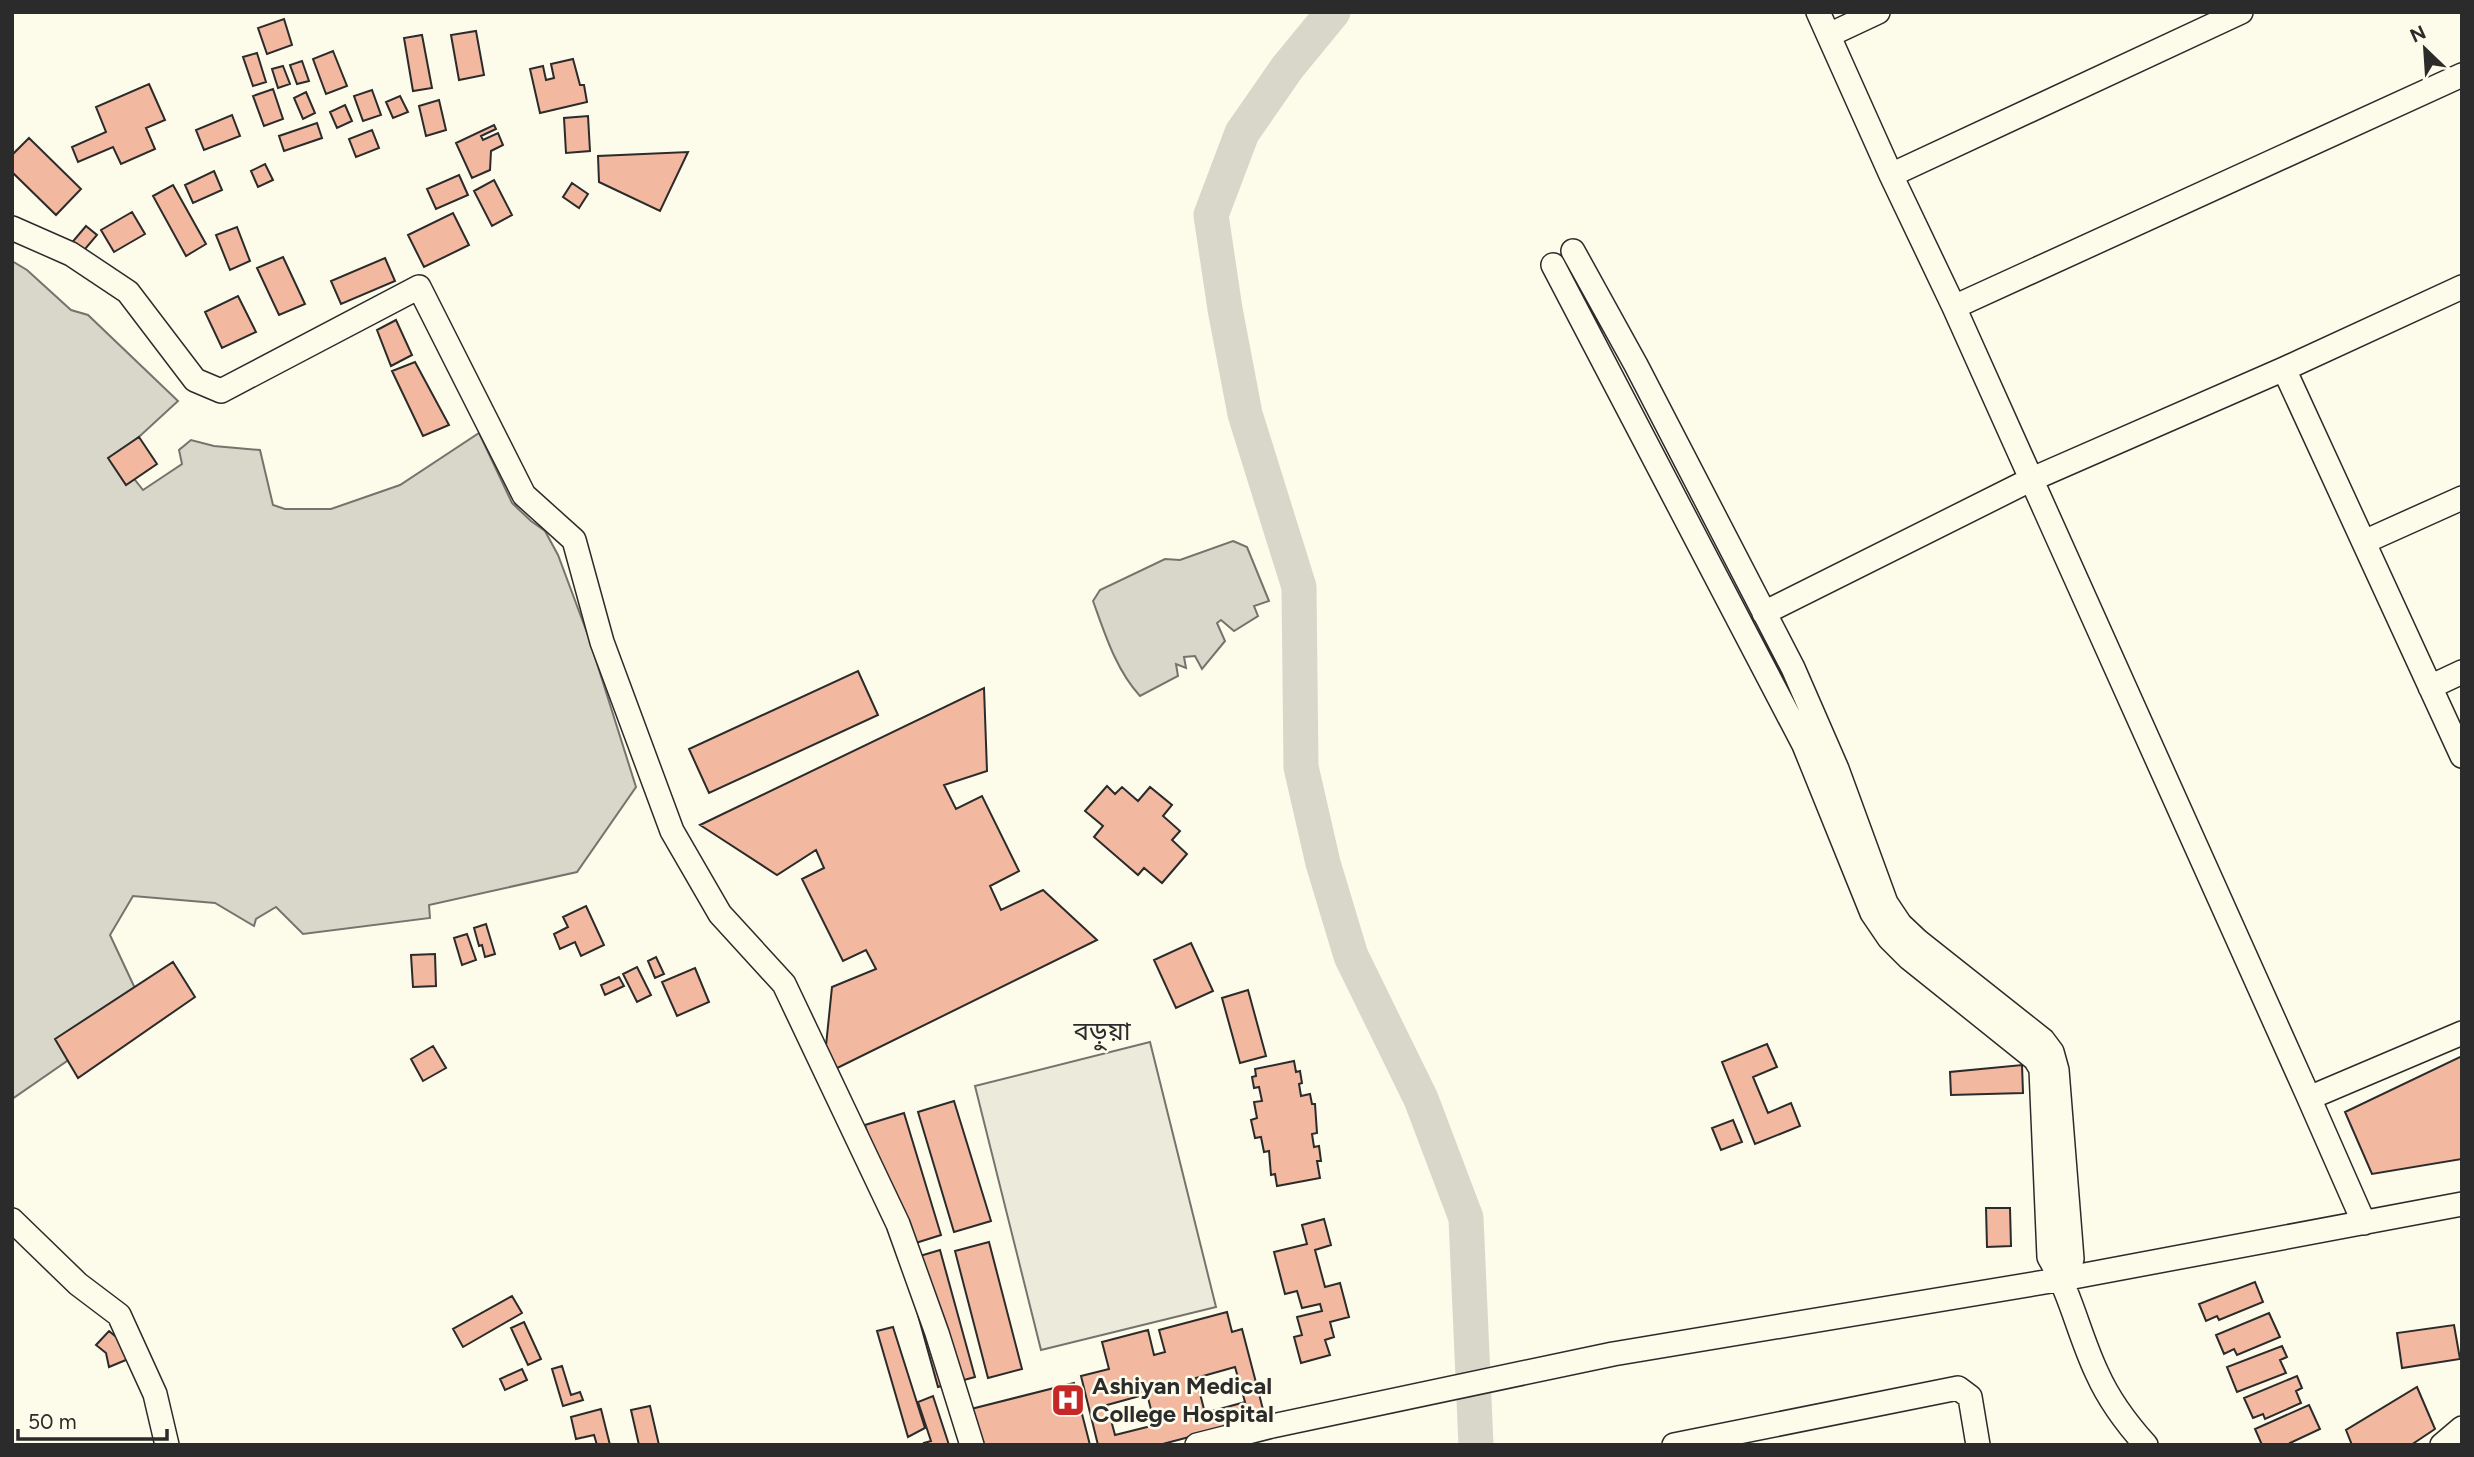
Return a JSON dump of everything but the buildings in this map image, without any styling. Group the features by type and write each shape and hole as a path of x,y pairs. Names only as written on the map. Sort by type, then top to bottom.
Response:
{"street":[{"path":"1818,12 1954,307 2364,1223"},
{"path":"1829,35 1878,12"},
{"path":"1891,175 2241,12"},
{"path":"1954,307 2462,75"},
{"path":"12,228 71,254 128,292 195,380 220,391 419,286 524,495 574,540 602,642 672,831 720,914 784,984 898,1224 937,1333 972,1445"},
{"path":"1573,251 1636,365 1815,715 1886,903 1900,924 1958,986 2035,1059 2041,1069 2049,1257 2063,1279 2095,1371 2126,1423 2146,1445"},
{"path":"1553,265 1804,745 1872,913 1889,938 1909,958 1958,986"},
{"path":"1764,613 2030,480 2284,369 2462,287"},
{"path":"1611,377 1636,365"},
{"path":"2284,369 2462,756"},
{"path":"2364,542 2462,498"},
{"path":"2430,687 2462,672"},
{"path":"2309,1098 2462,1032"},
{"path":"1197,1445 1373,1404 1613,1354 2063,1279 2462,1204"},
{"path":"12,1220 78,1284 120,1315 155,1394 167,1445"},
{"path":"1674,1445 1958,1388 1970,1397 1978,1445"},
{"path":"2442,1445 2462,1428"}],"shaded area":[{"path":"12,261 27,270 71,310 88,315 178,401 117,457 143,490 182,464 179,450 191,440 214,446 260,450 273,505 285,509 331,509 400,485 479,433 512,503 545,531 558,555 589,638 636,787 577,872 429,905 430,918 303,934 276,907 256,919 254,926 215,903 133,896 110,935 140,999 77,1043 67,1061 12,1099"},
{"path":"1233,541 1247,547 1269,601 1254,606 1258,616 1234,631 1221,620 1217,623 1225,641 1202,669 1195,656 1184,657 1186,668 1176,664 1178,676 1140,696 1118,663 1093,601 1100,590 1165,559 1180,560"},
{"path":"1150,1042 1216,1307 1041,1350 975,1086"}],"waterway":[{"path":"1333,12 1287,68 1242,133 1211,215 1245,414 1299,587 1301,767 1323,863 1351,956 1421,1099 1466,1218 1476,1445"}],"place":[{"name":"Ashiyan Medical College Hospital","path":"1068,1400"}],"district":[{"name":"বড়ুয়া","path":"1102,1031"}]}
